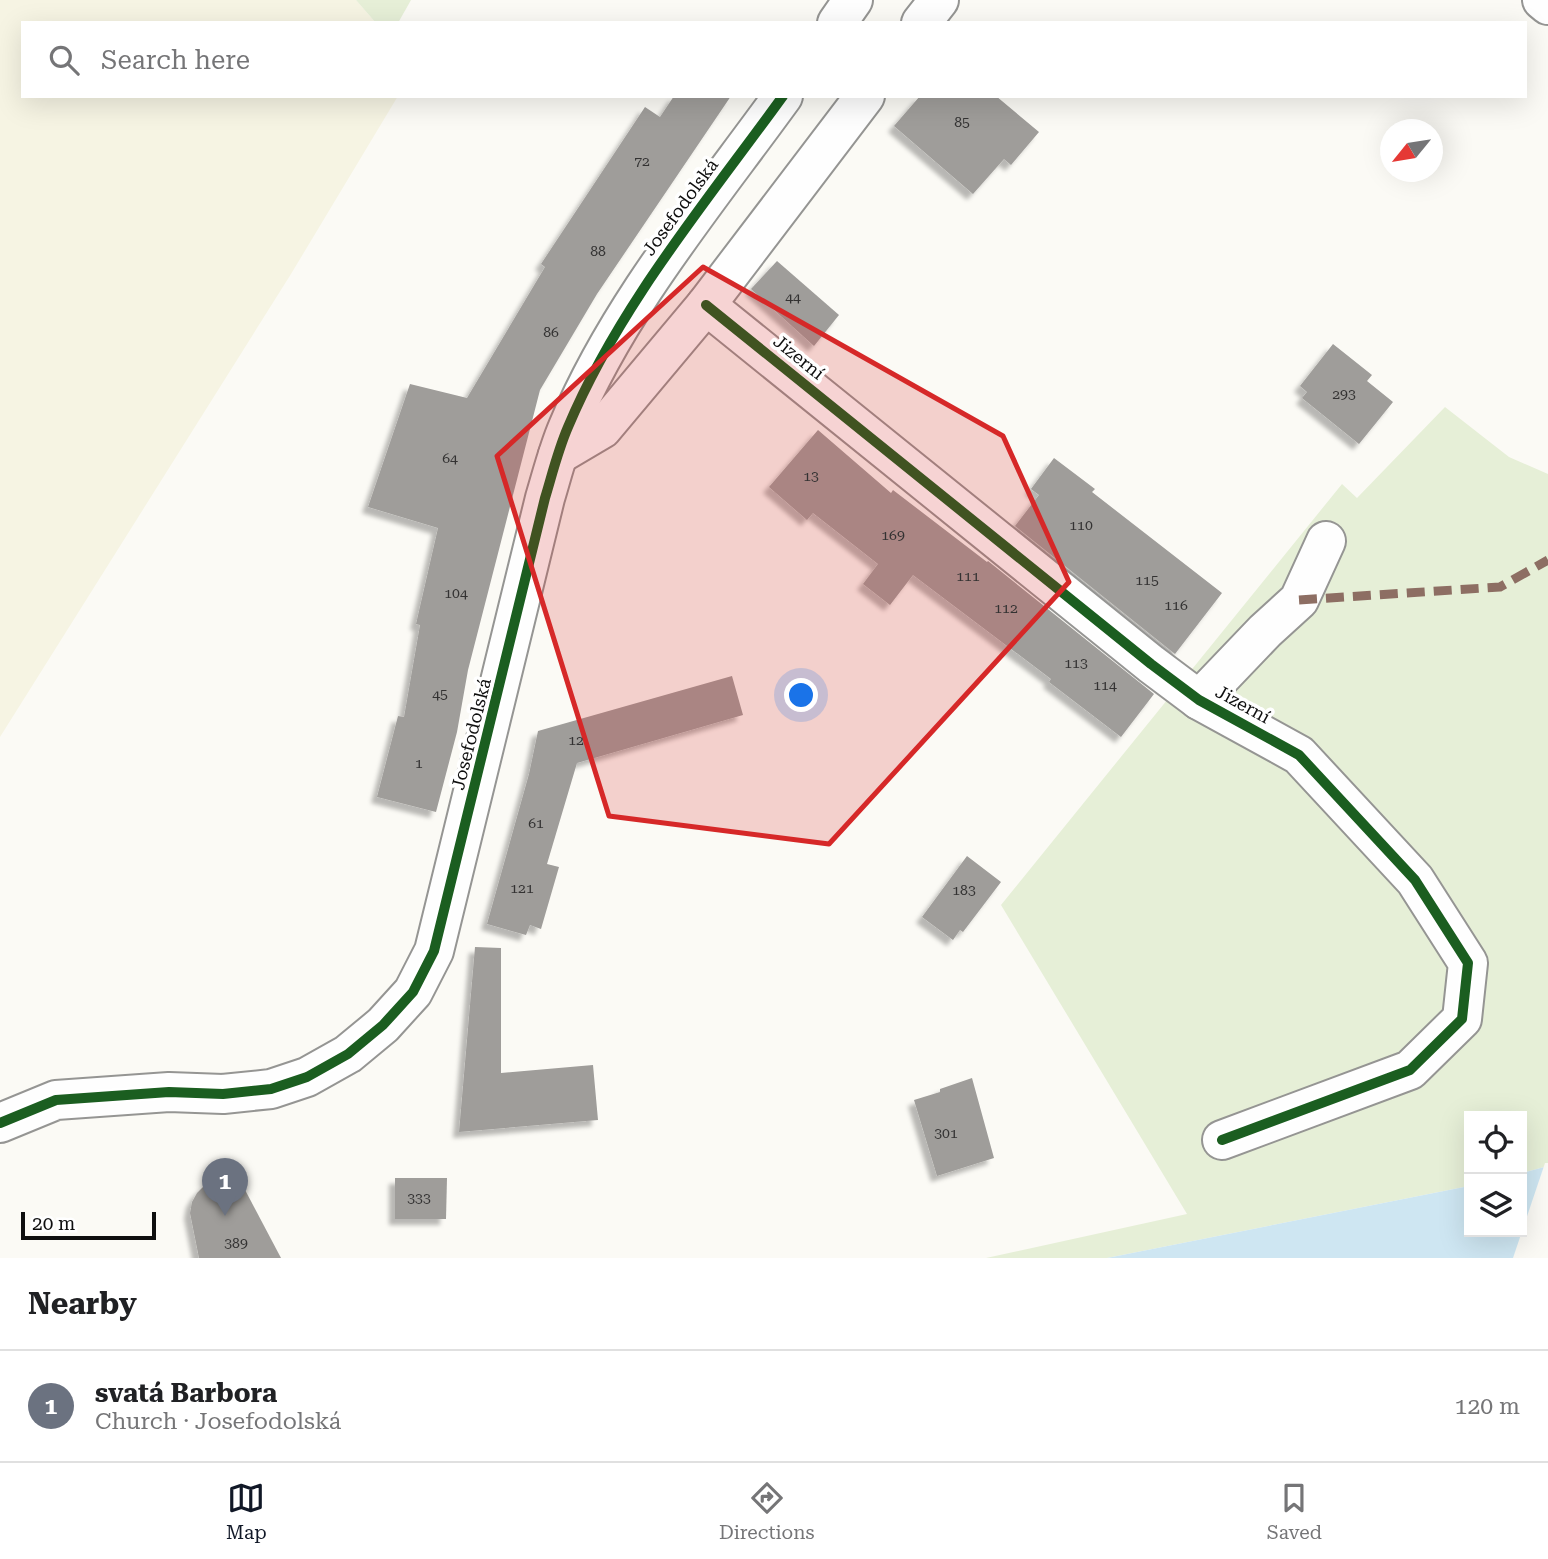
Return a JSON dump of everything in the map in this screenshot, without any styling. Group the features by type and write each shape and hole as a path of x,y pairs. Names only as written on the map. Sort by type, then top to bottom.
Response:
{"street":[{"path":"838,21 853,0"},
{"path":"923,21 939,0"},
{"path":"1542,0 1548,5"},
{"name":"Josefodolská","path":"0,1123 56,1100 169,1092 223,1094 271,1089 307,1077 348,1054 383,1025 413,992 434,951 441,926 545,498 567,428 587,386 657,268 782,98"},
{"path":"558,455 602,429 706,305 863,98"},
{"name":"Jizerní","path":"706,305 1151,664 1199,700 1298,755 1415,880 1468,963 1462,1019 1410,1070 1222,1140"},
{"name":"Jizerní","path":"1199,700 1265,631 1299,600 1326,541"}],"highlighted area":[{"path":"703,267 1003,436 1069,582 829,844 609,816 497,456"}],"shaded area":[{"path":"0,0 356,0 374,21 21,21 21,98 397,98 291,274 0,737"}],"green space":[{"path":"356,0 411,0 399,21 374,21"},
{"path":"1445,407 1509,457 1548,474 1548,1166 1527,1172 1527,1111 1464,1111 1464,1187 1107,1258 986,1258 1187,1214 1001,905 1342,484 1357,498"}],"water":[{"path":"1548,1166 1548,1258 1107,1258 1464,1187 1464,1237 1527,1237 1527,1172"}],"pier":[{"path":"1545,1163 1548,1163 1548,1258 1513,1258 1520,1237 1527,1237 1527,1216"}],"building":[{"path":"673,98 730,98 597,294 540,390 468,670 457,732 436,812 377,797 398,716 404,717 420,625 416,624 438,528 368,507 410,384 467,398 545,267 541,264 645,107 660,117"},
{"path":"918,98 998,98 1039,132 1011,165 1004,159 973,194 894,126"},
{"path":"777,261 839,315 814,346 751,289"},
{"path":"1333,344 1372,375 1367,381 1393,402 1359,444 1302,398 1307,392 1300,386"},
{"path":"818,430 891,493 893,490 988,561 1154,694 1121,737 1049,682 1051,679 913,575 890,605 863,584 878,564 813,513 807,520 769,487"},
{"path":"1054,458 1095,489 1092,492 1222,593 1175,654 1015,526 1039,495 1031,489"},
{"path":"732,676 743,715 577,763 547,864 559,867 541,929 530,925 526,935 487,924 529,774 538,731"},
{"path":"967,856 1001,882 963,932 960,930 953,940 922,917"},
{"path":"475,947 501,948 501,1073 593,1065 598,1120 459,1132"},
{"path":"972,1078 994,1158 937,1176 914,1100"},
{"path":"395,1178 447,1178 446,1219 395,1219"},
{"path":"225,1179 235,1180 244,1188 281,1258 199,1258 190,1213 192,1202 204,1186"}],"marked path":[{"path":"1299,600 1500,587 1548,560"}],"cycle path":[{"path":"0,1123 56,1100 169,1092 223,1094 271,1089 307,1077 348,1054 383,1025 413,992 434,951 545,498 568,427 588,383 638,297 782,98"},
{"path":"706,305 1151,664 1199,700 1299,755 1415,880 1468,963 1462,1019 1410,1070 1222,1140"}],"place":[{"name":"svatá Barbora","path":"225,1216"}]}
